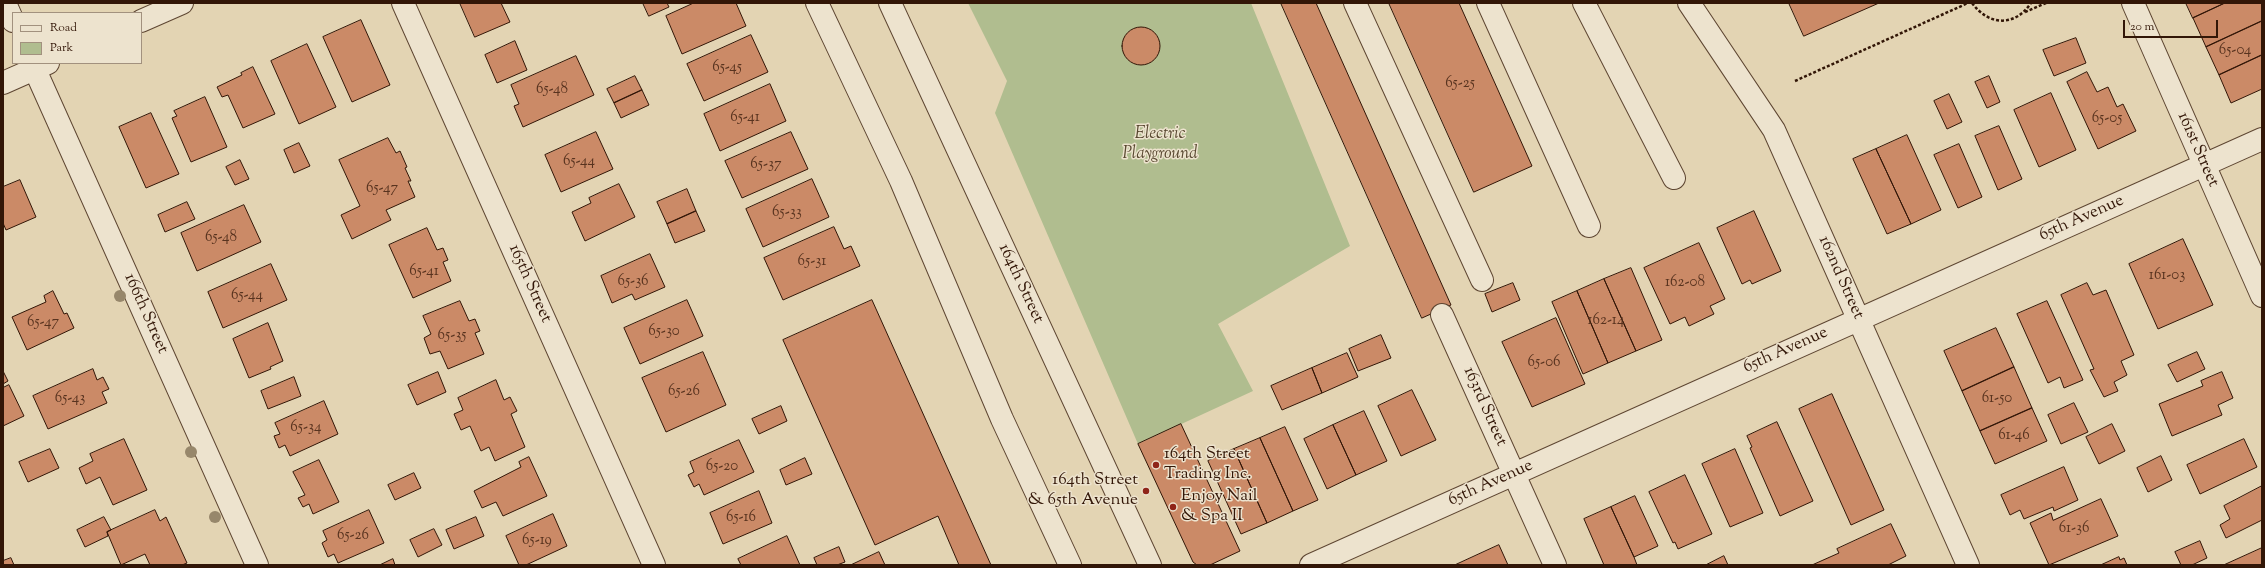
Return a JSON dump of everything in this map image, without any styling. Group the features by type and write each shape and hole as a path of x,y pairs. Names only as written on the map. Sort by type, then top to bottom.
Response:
{"street":[{"path":"5,3 12,19"},
{"path":"142,21 182,3"},
{"name":"165th Street","path":"403,3 654,565"},
{"path":"817,3 901,181 1002,419 1070,565"},
{"name":"164th Street","path":"890,3 1150,565"},
{"path":"1355,3 1482,280"},
{"path":"1488,3 1589,226"},
{"path":"1584,3 1674,178"},
{"name":"162nd Street","path":"1689,3 1774,130 1968,565"},
{"name":"161st Street","path":"2133,3 2262,296"},
{"path":"3,83 38,65"},
{"name":"166th Street","path":"38,65 257,565"},
{"name":"65th Avenue","path":"1312,565 1514,473 2262,139"},
{"name":"163rd Street","path":"1442,315 1555,565"}],"path":[{"path":"1796,81 1968,3"},
{"path":"1972,3 1985,17 1995,20 2016,18 2046,3"},
{"path":"2024,13 2032,3"}],"green space":[{"name":"Electric Playground","path":"968,3 1251,3 1350,246 1218,324 1253,391 1138,444 995,113 1007,81"}],"building":[{"path":"460,3 501,3 510,22 475,37"},
{"path":"643,3 667,3 669,7 649,16"},
{"path":"694,3 736,3 746,26 682,54 666,16"},
{"path":"1281,3 1316,3 1451,305 1422,318"},
{"path":"1389,3 1459,3 1532,166 1474,192"},
{"path":"1789,3 1879,3 1804,36"},
{"path":"2186,3 2225,3 2193,18"},
{"path":"2225,3 2262,3 2262,21 2206,47 2193,18"},
{"path":"361,20 390,85 352,102 323,37"},
{"path":"2262,21 2262,55 2219,75 2206,47"},
{"path":"1141,27 1151,30 1157,36 1160,46 1157,56 1151,62 1141,65 1131,62 1125,56 1122,46 1125,36 1131,30"},
{"path":"751,35 768,72 704,101 687,64"},
{"path":"2076,38 2086,63 2054,76 2043,50"},
{"path":"515,41 527,70 497,83 485,55"},
{"path":"307,44 336,107 299,124 271,61"},
{"path":"2262,55 2262,89 2231,103 2219,75"},
{"path":"576,56 594,95 523,127 514,106 519,104 511,85"},
{"path":"253,67 275,114 243,128 228,95 222,97 217,87 242,75 241,73"},
{"path":"2087,72 2097,92 2108,87 2117,107 2123,104 2136,131 2098,149 2067,82"},
{"path":"635,76 642,90 614,103 607,89"},
{"path":"1989,76 2000,102 1987,108 1975,82"},
{"path":"770,84 786,121 720,151 704,114"},
{"path":"642,90 649,105 621,118 614,103"},
{"path":"2051,93 2076,150 2039,167 2014,110"},
{"path":"1949,94 1962,122 1947,129 1934,101"},
{"path":"205,97 227,147 191,162 172,118 177,116 174,111"},
{"path":"151,113 179,174 146,188 119,127"},
{"path":"1999,126 2022,179 1998,190 1975,136"},
{"path":"596,132 613,169 561,192 545,155"},
{"path":"791,132 808,169 742,198 725,161"},
{"path":"1907,135 1941,210 1911,224 1876,149"},
{"path":"388,138 396,153 400,151 411,181 408,181 415,197 386,210 391,220 352,239 341,215 360,206 339,160"},
{"path":"299,143 310,166 294,173 284,150"},
{"path":"1959,144 1982,197 1958,208 1934,155"},
{"path":"1876,149 1911,224 1887,234 1853,159"},
{"path":"240,160 249,179 235,185 226,167"},
{"path":"812,179 829,217 763,247 746,209"},
{"path":"20,180 36,217 6,230 3,223 3,187"},
{"path":"619,184 635,217 585,241 572,212 591,203 589,198"},
{"path":"687,189 696,211 667,224 657,202"},
{"path":"187,202 195,219 165,232 158,215"},
{"path":"244,205 261,242 197,271 181,233"},
{"path":"696,211 705,231 675,243 667,224"},
{"path":"1754,211 1781,271 1752,284 1750,280 1742,284 1717,228"},
{"path":"834,227 844,249 851,246 860,266 783,300 764,258"},
{"path":"427,228 437,250 443,248 448,260 443,262 451,281 413,298 389,245"},
{"path":"2183,239 2213,305 2158,329 2129,264"},
{"path":"1699,243 1725,299 1710,306 1714,314 1689,326 1685,317 1670,324 1644,268"},
{"path":"650,254 665,287 635,300 632,294 612,303 601,276"},
{"path":"271,264 287,300 223,328 208,292"},
{"path":"1631,268 1662,340 1636,351 1604,279"},
{"path":"1604,279 1636,351 1608,363 1577,291"},
{"path":"1513,283 1520,300 1492,312 1485,294"},
{"path":"2087,283 2093,295 2106,290 2134,355 2121,361 2127,375 2114,382 2118,391 2104,397 2090,370 2094,369 2061,295"},
{"path":"53,291 64,314 67,313 74,328 27,350 12,317 46,302 44,296"},
{"path":"1577,291 1608,363 1583,374 1552,302"},
{"path":"687,300 703,336 640,364 624,328"},
{"path":"872,300 991,565 959,565 938,516 875,545 783,340"},
{"path":"460,301 469,321 475,319 480,331 475,333 484,354 448,369 440,351 430,354 424,338 431,334 423,316"},
{"path":"2047,301 2083,380 2064,388 2060,377 2048,383 2017,314"},
{"path":"1556,318 1585,384 1532,407 1502,342"},
{"path":"268,323 283,361 270,367 271,369 249,378 233,339"},
{"path":"1996,328 2014,367 1962,391 1944,351"},
{"path":"1381,335 1391,358 1358,371 1349,349"},
{"path":"703,352 726,405 666,432 642,378"},
{"path":"2197,352 2205,369 2177,382 2168,365"},
{"path":"1347,353 1358,377 1322,393 1312,368"},
{"path":"2014,367 2032,408 1980,431 1962,391"},
{"path":"1312,368 1322,393 1282,410 1271,386"},
{"path":"93,369 97,380 103,377 109,389 102,392 107,403 48,429 33,396"},
{"path":"3,371 8,381 3,384"},
{"path":"438,372 446,392 417,405 408,385"},
{"path":"2222,372 2233,398 2218,405 2222,415 2172,436 2159,404 2203,386 2201,381"},
{"path":"294,377 301,396 268,409 261,391"},
{"path":"496,380 504,400 510,397 517,411 511,414 525,447 495,461 489,447 481,451 470,426 461,430 454,414 463,410 458,398"},
{"path":"9,385 24,416 3,426 3,388"},
{"path":"1412,390 1436,440 1401,456 1378,406"},
{"path":"1832,394 1884,510 1851,525 1799,409"},
{"path":"324,401 338,434 290,456 285,445 279,448 274,436 280,434 275,423"},
{"path":"2074,403 2088,432 2061,444 2048,415"},
{"path":"781,406 787,421 759,434 752,419"},
{"path":"2032,408 2047,441 1995,464 1980,431"},
{"path":"1364,411 1387,461 1356,475 1333,425"},
{"path":"1777,422 1813,501 1780,516 1750,448 1752,447 1747,436"},
{"path":"1181,424 1240,551 1210,565 1197,565 1193,562 1138,444"},
{"path":"2112,424 2125,451 2099,464 2086,437"},
{"path":"1333,425 1356,475 1327,489 1304,439"},
{"path":"1285,427 1318,500 1293,511 1260,438"},
{"path":"1260,438 1293,511 1267,523 1234,449"},
{"path":"124,439 147,490 113,505 100,477 86,484 79,468 93,461 90,454"},
{"path":"2244,439 2257,467 2200,494 2187,465"},
{"path":"739,440 754,472 704,495 699,484 694,487 688,475 694,472 690,462"},
{"path":"50,449 59,468 28,482 19,462"},
{"path":"1234,449 1267,523 1241,534 1208,461"},
{"path":"1735,449 1763,513 1730,527 1702,464"},
{"path":"2161,456 2172,480 2148,492 2137,468"},
{"path":"529,457 547,496 503,516 496,502 482,508 474,491 521,467 519,462"},
{"path":"805,458 812,474 786,485 780,470"},
{"path":"319,460 339,502 313,514 309,504 303,507 298,498 305,495 293,472"},
{"path":"2064,467 2078,500 2054,511 2053,507 2024,519 2020,510 2010,515 2001,495"},
{"path":"414,473 421,488 395,500 388,485"},
{"path":"1685,475 1712,534 1678,549 1675,542 1673,543 1649,492"},
{"path":"2262,486 2262,520 2226,538 2220,525 2230,519 2224,506"},
{"path":"759,491 772,523 723,544 710,513"},
{"path":"1635,496 1658,546 1634,557 1611,507"},
{"path":"2101,499 2118,536 2049,565 2030,523 2051,513 2053,520"},
{"path":"1611,507 1637,565 1604,565 1584,519"},
{"path":"155,510 160,521 166,517 187,563 182,565 150,565 145,554 121,565 107,532"},
{"path":"369,510 384,543 338,563 334,554 328,557 322,543 327,540 323,531"},
{"path":"553,514 567,546 526,565 519,565 506,536"},
{"path":"104,517 111,530 107,532 108,536 85,547 77,530"},
{"path":"476,517 484,536 454,549 446,530"},
{"path":"1891,524 1906,556 1888,565 1812,565 1839,553 1837,549"},
{"path":"434,529 442,545 418,557 410,540"},
{"path":"787,536 800,565 741,565 738,559"},
{"path":"2200,541 2207,558 2192,565 2181,565 2175,552"},
{"path":"1499,545 1508,565 1455,565"},
{"path":"839,547 845,562 837,565 817,565 814,558"},
{"path":"2262,548 2262,565 2224,565"},
{"path":"879,552 885,565 851,565"},
{"path":"1724,556 1728,565 1706,565"},
{"path":"2119,557 2120,560 2124,558 2127,565 2101,565"},
{"path":"11,558 14,565 3,565 3,561"},
{"path":"393,559 395,565 380,565"}],"place":[{"name":"164th Street Trading Inc.","path":"1156,465"},
{"name":"164th Street & 65th Avenue","path":"1146,491"},
{"name":"Enjoy Nail & Spa II","path":"1173,507"}]}
